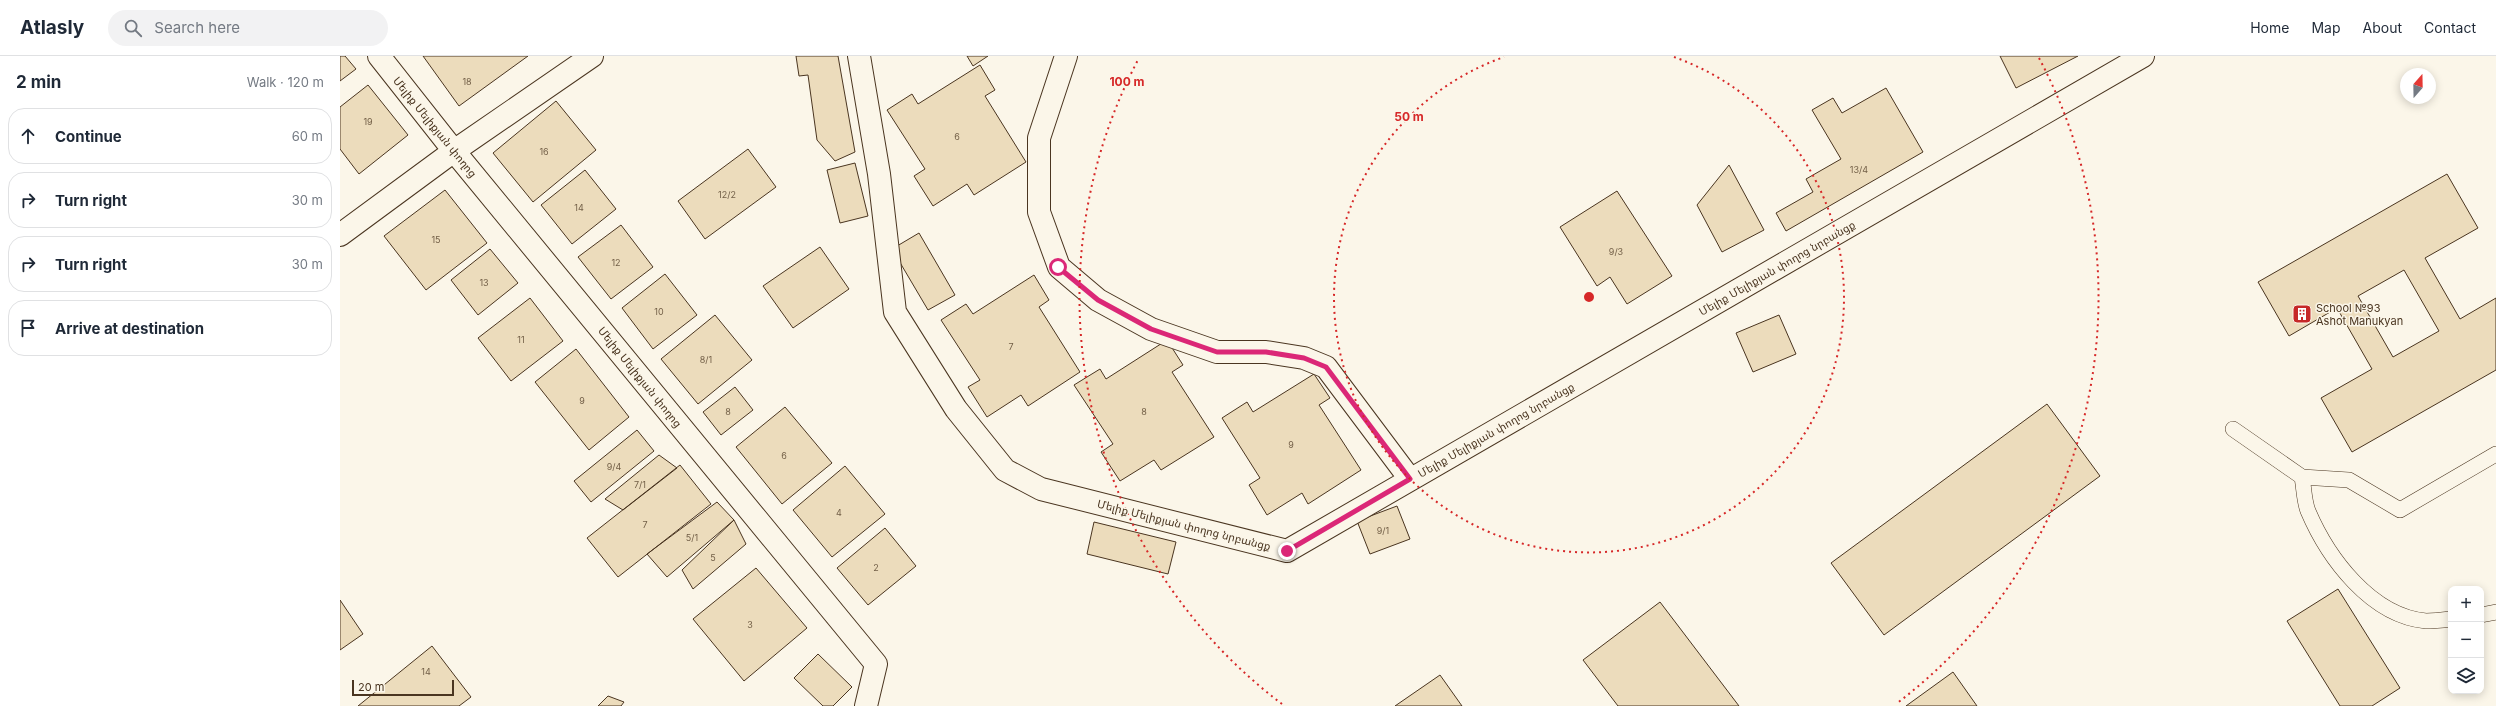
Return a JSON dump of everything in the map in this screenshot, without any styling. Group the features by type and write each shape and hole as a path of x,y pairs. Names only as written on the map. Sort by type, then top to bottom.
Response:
{"street":[{"name":"Մելիք Մելիքյան փողոց","path":"379,56 454,151 876,664 866,706"},
{"path":"340,235 454,151 592,56"},
{"name":"Մելիք Մելիքյան փողոց նրբանցք","path":"859,56 880,174 895,312 956,409 1004,470 1041,489 1287,551 2143,56"},
{"path":"1066,56 1040,138 1039,212 1058,267 1098,300 1151,329 1217,352 1274,354 1304,358 1326,367 1410,479"}],"lane":[{"path":"2233,429 2302,477 2349,480 2400,510 2496,454"},
{"path":"2302,477 2308,509 2328,551 2359,589 2397,612 2426,621 2448,619"},
{"path":"2484,614 2496,612"}],"building":[{"path":"340,56 345,56 356,69 340,81"},
{"path":"423,56 528,56 459,106"},
{"path":"796,56 838,56 855,152 835,161 817,140 808,75 799,76"},
{"path":"967,56 988,56 973,66"},
{"path":"2000,56 2078,56 2016,88"},
{"path":"980,65 995,90 985,96 1026,162 974,195 967,184 933,206 914,176 925,169 887,110 912,94 918,104"},
{"path":"368,85 408,135 359,174 340,149 340,107"},
{"path":"1886,88 1923,152 1786,231 1776,213 1813,192 1806,179 1841,159 1812,110 1833,98 1842,113"},
{"path":"556,101 596,150 533,202 493,153"},
{"path":"748,149 776,187 705,239 678,201"},
{"path":"855,163 868,216 840,223 827,170"},
{"path":"1729,165 1764,230 1722,252 1697,205"},
{"path":"585,170 616,209 572,244 541,205"},
{"name":"School №93 Ashot Manukyan","path":"2447,174 2478,228 2425,258 2460,319 2496,298 2496,370 2352,452 2321,398 2372,369 2337,308 2289,336 2258,282","holes":["2404,270 2439,331 2393,357 2358,296"]},
{"path":"445,190 487,243 426,290 384,236"},
{"path":"1617,191 1672,276 1627,304 1610,277 1597,286 1560,227"},
{"path":"621,225 653,267 611,299 578,257"},
{"path":"919,233 955,295 928,310 892,249"},
{"path":"820,247 849,289 793,328 763,286"},
{"path":"490,249 518,283 478,315 451,280"},
{"path":"665,274 697,315 653,349 622,308"},
{"path":"1034,275 1049,300 1039,307 1080,372 1028,406 1021,395 987,417 968,387 980,380 941,320 966,304 973,314"},
{"path":"530,298 563,341 511,381 478,338"},
{"path":"715,315 752,360 698,404 661,359"},
{"path":"1779,315 1796,354 1753,372 1736,333"},
{"path":"1167,340 1183,365 1172,372 1214,437 1161,470 1154,460 1120,481 1101,452 1113,444 1074,385 1100,369 1106,379"},
{"path":"576,349 629,417 589,450 535,382"},
{"path":"1314,374 1330,398 1319,405 1361,470 1308,504 1302,493 1267,515 1249,485 1260,478 1222,418 1247,402 1253,412"},
{"path":"735,387 753,410 721,435 703,412"},
{"path":"2047,404 2100,476 1884,635 1831,563"},
{"path":"785,407 832,463 782,504 736,447"},
{"path":"637,430 654,451 591,502 574,481"},
{"path":"659,455 677,468 623,510 605,499"},
{"path":"680,465 711,504 618,577 587,538"},
{"path":"845,466 885,514 832,557 793,510"},
{"path":"717,502 734,520 667,577 647,554"},
{"path":"1397,506 1410,539 1370,554 1357,521"},
{"path":"734,520 746,544 693,589 682,570"},
{"path":"1094,522 1176,542 1168,574 1087,554"},
{"path":"885,528 916,566 868,605 837,568"},
{"path":"756,568 807,628 744,681 693,619"},
{"path":"2338,589 2400,688 2372,706 2340,706 2287,621"},
{"path":"340,600 363,634 340,650"},
{"path":"1660,602 1739,706 1618,706 1583,660"},
{"path":"432,646 471,697 459,706 358,706"},
{"path":"818,654 852,687 833,706 823,706 794,678"},
{"path":"1953,672 1977,706 1906,706"},
{"path":"1440,675 1462,706 1395,706"},
{"path":"608,696 624,702 621,706 598,706"}],"place":[{"name":"School №93 Ashot Manukyan","path":"2302,314"}],"route":[{"path":"1058,267 1098,300 1151,329 1217,352 1266,352 1304,358 1326,367 1410,479 1287,551"}]}
